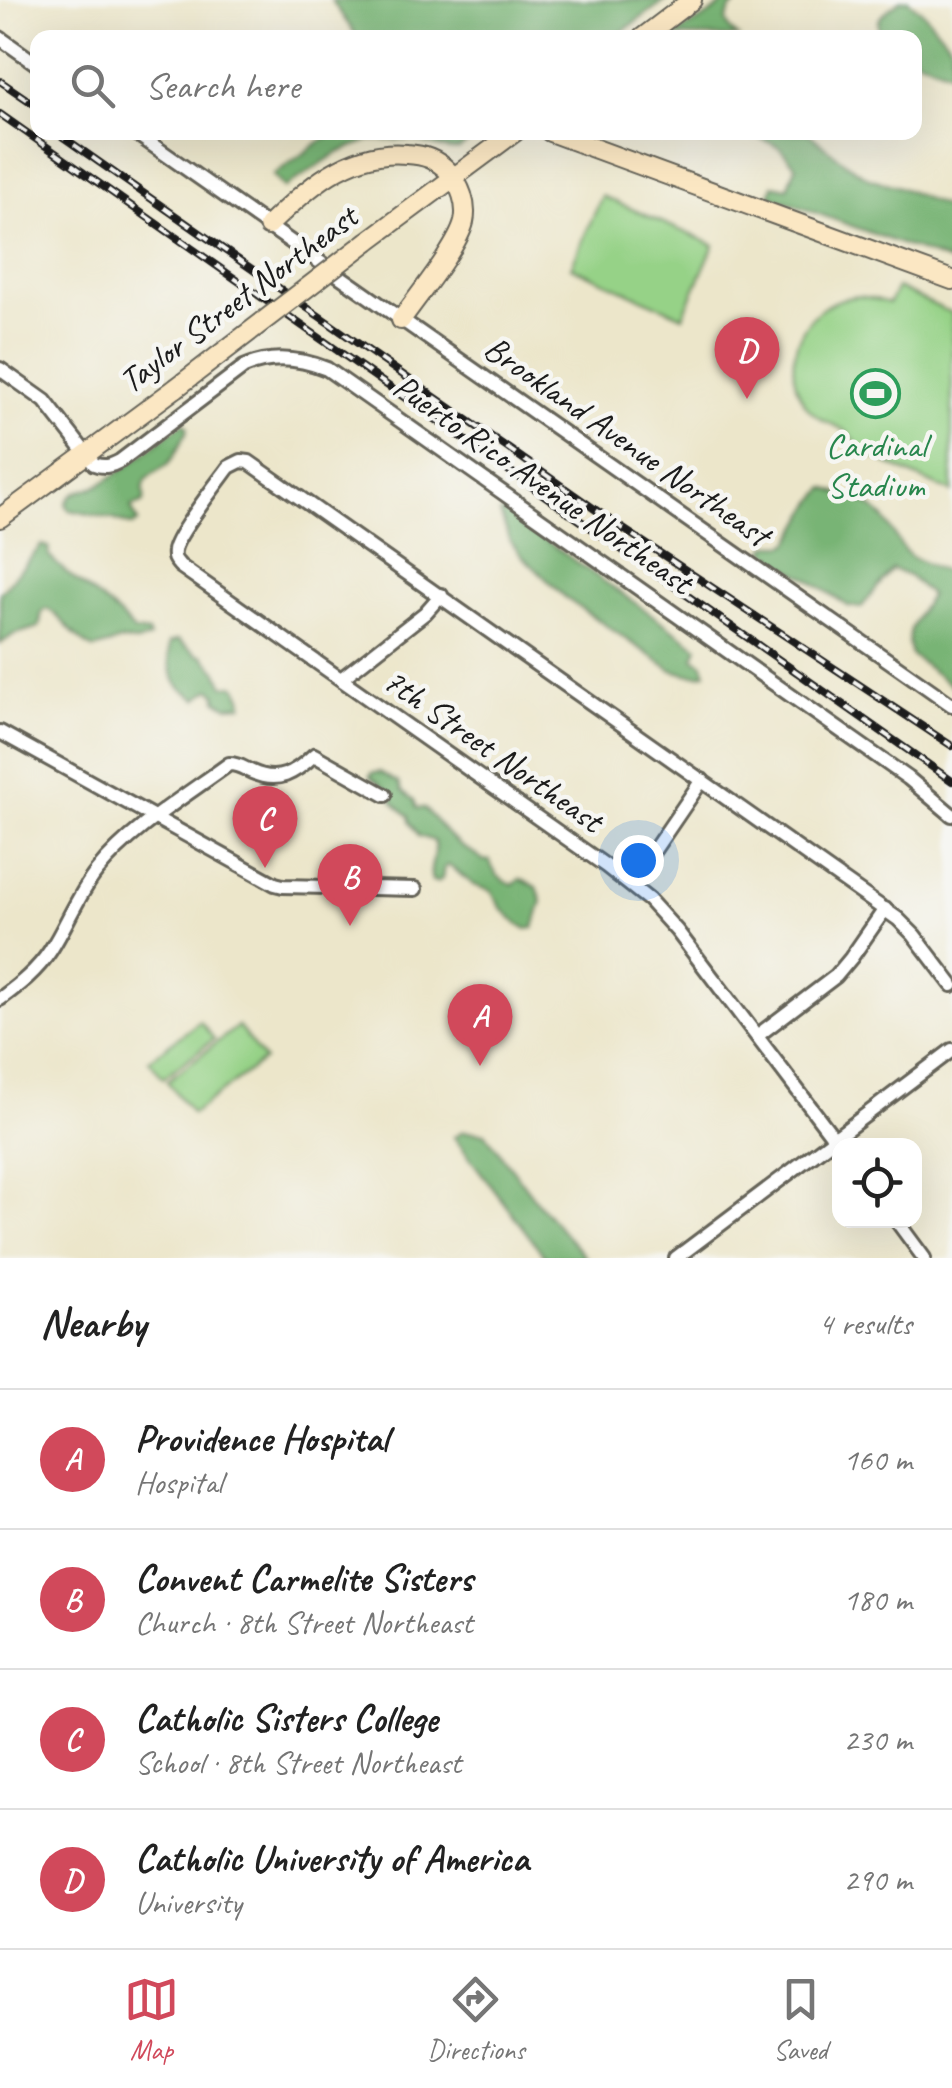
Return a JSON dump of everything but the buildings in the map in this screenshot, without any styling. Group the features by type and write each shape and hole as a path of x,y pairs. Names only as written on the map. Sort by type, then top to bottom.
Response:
{"main road":[{"path":"653,30 692,0"},
{"name":"Taylor Street Northeast","path":"0,518 504,140"},
{"path":"572,140 952,280"},
{"path":"268,226 329,174 366,156 427,156 442,164 462,194 462,228 401,320"}],"street":[{"path":"0,38 30,59"},
{"name":"Brookland Avenue Northeast","path":"145,140 952,705"},
{"name":"Puerto Rico Avenue Northeast","path":"86,454 94,464 111,466 255,362 291,360 327,369 908,778 952,815"},
{"path":"0,369 46,401 86,454"},
{"name":"7th Street Northeast","path":"441,596 249,462 229,467 174,550 175,559 184,570 630,884 667,919 834,1138"},
{"path":"341,679 425,614 441,596 885,909 908,928 952,985"},
{"path":"0,732 275,884 415,889"},
{"path":"0,1000 48,954 79,896 105,862 128,839 233,763 260,776 278,777 297,771 314,756 385,795"},
{"path":"630,884 702,780"},
{"path":"758,1036 836,976 885,909"},
{"path":"842,1138 951,1051"},
{"path":"676,1258 832,1146"},
{"path":"902,1228 924,1258"}],"green space":[{"path":"331,0 666,0 625,30 352,30"},
{"path":"727,0 741,0 730,10 726,21 730,30 684,30"},
{"path":"901,0 908,0 924,13 952,47 952,72 922,61 922,30 879,30 879,20"},
{"path":"322,140 370,140 337,153 284,188 273,175"},
{"path":"413,140 471,140 450,150"},
{"path":"764,140 817,140 869,178 952,210 952,263 770,196 773,185 788,188 796,166 779,147"},
{"path":"602,196 714,245 683,316 571,267"},
{"name":"Cardinal Stadium","path":"897,288 952,313 952,492 861,451 848,433 809,409 794,375 798,340 819,311 852,297 889,303"},
{"path":"184,422 188,428 173,458 147,478 144,502 131,507 138,522 133,526 69,510 66,504 72,496 110,478"},
{"path":"826,488 868,504 884,518 913,558 952,578 952,686 911,655 910,631 930,595 909,576 892,569 861,608 848,606 777,562 765,549 790,542"},
{"path":"505,512 698,647 694,658 703,664 706,673 694,675 672,670 567,599 510,541 500,513"},
{"path":"42,545 49,547 49,556 59,566 134,631 148,633 150,638 94,649 48,609 42,612 39,627 13,635 0,644 0,593"},
{"path":"178,640 202,655 218,672 224,686 236,687 243,705 227,706 210,689 197,699 179,686 171,668 169,649 169,643"},
{"path":"380,772 399,783 417,808 424,808 456,842 490,861 501,879 513,885 520,879 537,887 542,901 534,928 519,924 502,909 491,891 474,885 448,865 442,879 432,881 434,841 419,836 409,816 393,802 392,794 370,776"},
{"path":"200,1021 214,1039 163,1078 149,1060"},
{"path":"238,1026 264,1060 192,1114 167,1081"},
{"path":"463,1131 485,1133 586,1258 546,1258 454,1137"}],"railway":[{"path":"0,81 30,102"},
{"path":"0,114 30,135"},
{"path":"37,140 952,781"},
{"path":"67,140 616,524 952,746"}],"place":[{"name":"Cardinal Stadium","path":"876,393"},
{"name":"Catholic University of America","path":"747,399"},
{"name":"Catholic Sisters College","path":"265,868"},
{"name":"Convent Carmelite Sisters","path":"350,926"},
{"name":"Providence Hospital","path":"480,1066"}]}
